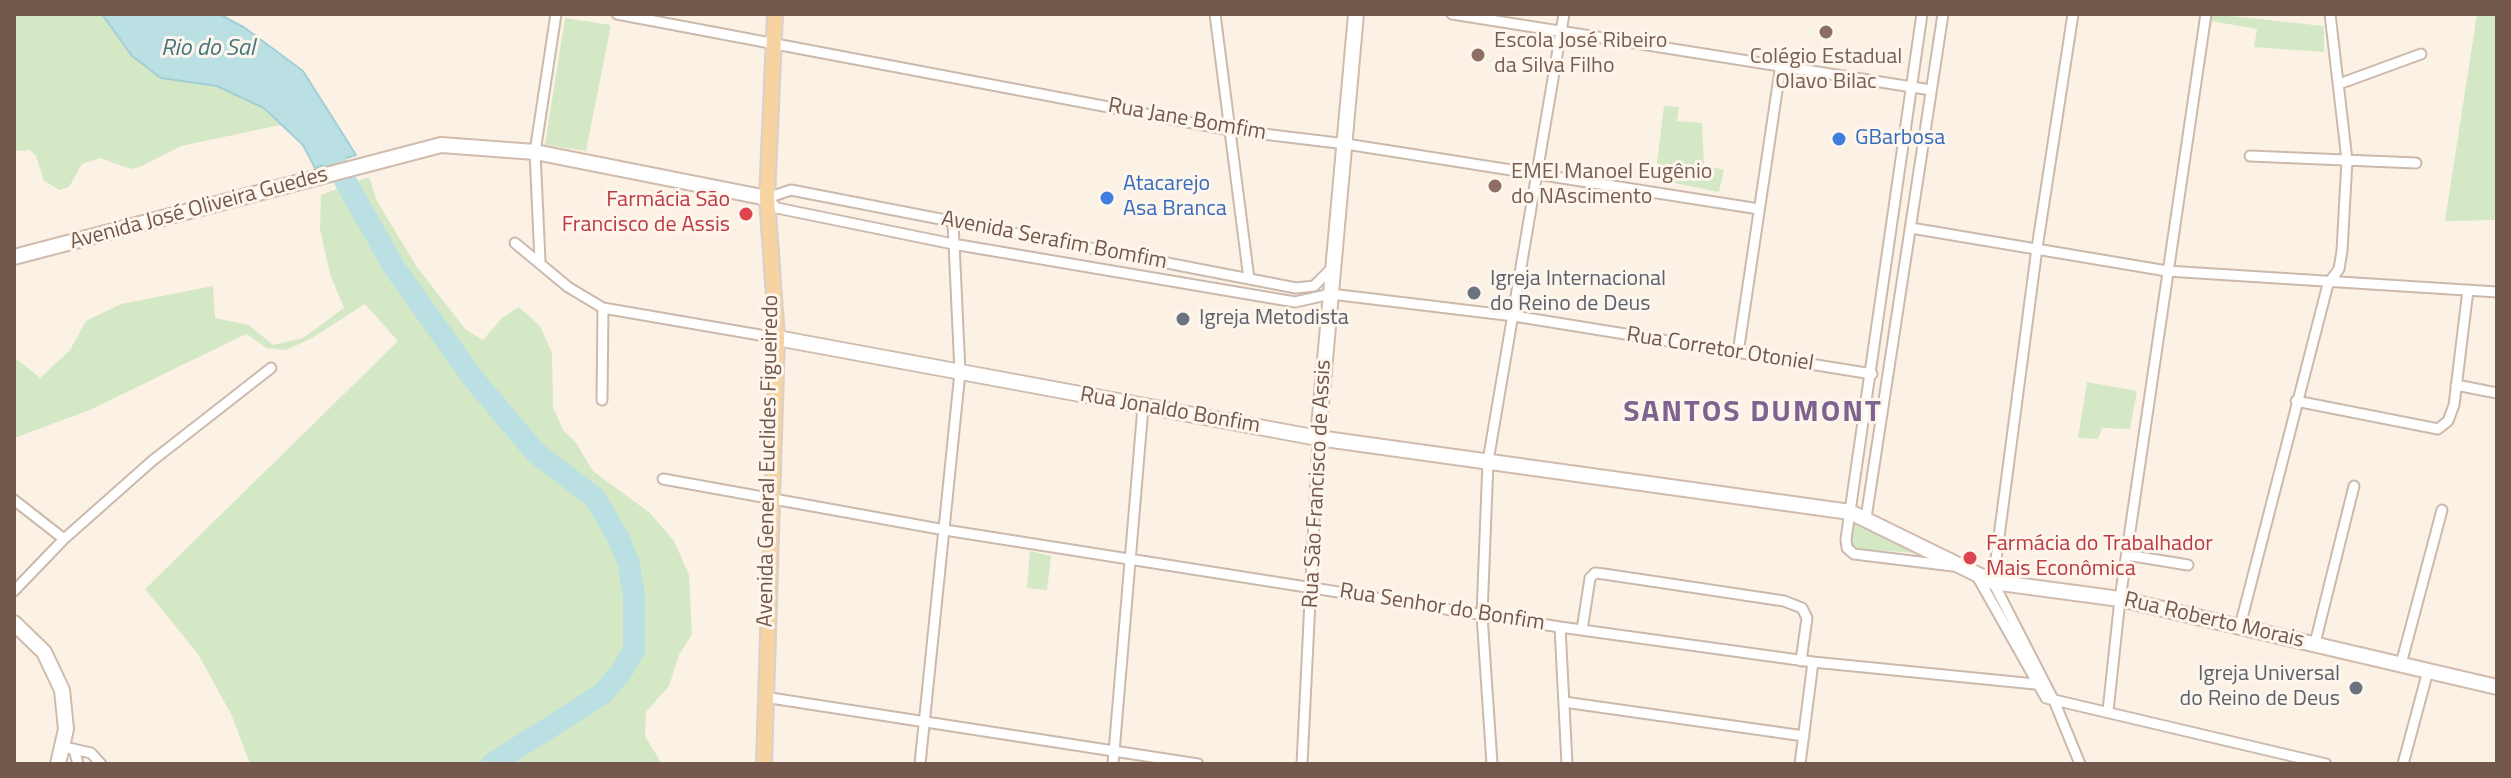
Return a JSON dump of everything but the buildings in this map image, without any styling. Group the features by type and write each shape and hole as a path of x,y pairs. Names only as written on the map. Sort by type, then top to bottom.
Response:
{"main road":[{"name":"Avenida General Euclides Figueiredo","path":"764,764 769,499 777,338 767,198 775,14"}],"street":[{"path":"540,261 535,152 556,14"},
{"name":"Rua Jane Bomfim","path":"617,14 1230,130 1346,144 1759,209"},
{"path":"1215,14 1249,279"},
{"name":"Rua São Francisco de Assis","path":"1302,764 1318,438 1356,14"},
{"path":"1452,14 1931,90"},
{"path":"1492,764 1482,615 1488,461 1564,14"},
{"path":"1922,14 1850,512 1848,550 1860,555 1958,567"},
{"path":"1866,518 1943,14"},
{"path":"2073,14 2037,248 1993,582 2055,703 2080,764"},
{"path":"2108,711 2120,599 2206,14"},
{"path":"2240,626 2296,401 2328,284 2339,269 2342,251 2347,160 2330,14"},
{"path":"2339,84 2421,54"},
{"path":"1738,353 1781,64"},
{"name":"Avenida Serafim Bomfim","path":"384,158 441,145 535,152 767,198 791,190 1305,289 1322,282 1333,266"},
{"path":"2250,156 2416,163"},
{"name":"Avenida José Oliveira Guedes","path":"14,257 308,182 384,158"},
{"name":"Avenida Serafim Bomfim","path":"767,198 777,208 953,244 1295,302 1331,294"},
{"path":"920,764 960,372 953,222"},
{"path":"1911,228 2167,271 2328,284 2497,292"},
{"name":"Rua Jonaldo Bonfim","path":"515,243 568,287 603,308 1318,438 1850,512"},
{"path":"2296,401 2438,429 2453,412 2468,290"},
{"name":"Rua Corretor Otoniel","path":"1331,294 1514,316 1872,374"},
{"path":"602,400 603,308"},
{"path":"14,591 64,539 152,461 271,368"},
{"path":"2456,385 2497,393"},
{"path":"1113,764 1143,407"},
{"name":"Rua Senhor do Bonfim","path":"663,479 945,530 1560,627 1801,661 2035,684"},
{"path":"2315,643 2354,486"},
{"path":"14,500 64,539"},
{"path":"2401,664 2442,510"},
{"path":"1850,512 1977,576 2035,684 2046,698 2055,703 2108,711 2326,764"},
{"path":"2127,555 2188,565"},
{"path":"1582,630 1590,578 1595,573 1604,574 1784,601 1802,608 1807,618 1801,661"},
{"name":"Rua Roberto Morais","path":"1977,576 1993,582 2120,599 2497,687"},
{"path":"14,623 35,640 55,671 65,698 69,748 78,764"},
{"path":"1560,627 1567,764"},
{"path":"1800,764 1813,662"},
{"path":"2403,764 2428,671"},
{"path":"764,697 1198,764"},
{"path":"1564,702 1804,736"},
{"path":"58,764 69,748"},
{"path":"69,748 91,753 101,764"}],"green space":[{"path":"14,14 102,14 132,56 161,77 217,86 264,108 285,124 181,146 131,169 100,158 82,164 69,187 60,190 44,181 36,156 30,150 14,151"},
{"path":"2212,14 2324,26 2324,52 2254,47 2257,29 2211,21"},
{"path":"2477,14 2497,14 2497,220 2445,221"},
{"path":"565,18 611,25 586,151 545,145"},
{"path":"1664,106 1679,107 1677,121 1702,123 1704,165 1724,170 1719,192 1655,179"},
{"path":"369,177 377,201 417,267 466,330 483,340 502,318 519,307 540,326 552,353 553,407 563,430 576,443 593,471 650,513 674,541 689,575 692,634 679,655 669,686 646,712 645,736 662,764 250,764 232,716 198,654 145,589 398,341 365,304 312,338 286,350 267,348 246,334 90,410 14,438 14,357 40,378 70,350 86,321 121,304 213,286 215,318 249,325 273,345 303,338 344,308 330,274 320,229 321,195"},
{"path":"2087,382 2137,391 2130,429 2102,428 2098,439 2078,438"},
{"path":"1851,516 1919,553 1856,549 1850,544"},
{"path":"1030,551 1051,556 1047,590 1027,588"}],"water":[{"name":"Rio do Sal","path":"102,14 219,14 245,28 303,71 356,155 315,168 303,145 264,108 217,86 161,78 132,56"}],"waterway":[{"name":"Rio do Sal","path":"321,138 394,267 472,377 535,452 595,498 619,539 629,564 634,597 634,650 622,671 602,694 492,764"}],"place":[{"name":"Colégio Estadual Olavo Bilac","path":"1826,32"},
{"name":"Escola José Ribeiro da Silva Filho","path":"1478,55"},
{"name":"GBarbosa","path":"1839,139"},
{"name":"EMEI Manoel Eugênio do NAscimento","path":"1495,186"},
{"name":"Atacarejo Asa Branca","path":"1107,198"},
{"name":"Farmácia São Francisco de Assis","path":"746,214"},
{"name":"Igreja Internacional do Reino de Deus","path":"1474,293"},
{"name":"Igreja Metodista","path":"1183,319"},
{"name":"Farmácia do Trabalhador Mais Econômica","path":"1970,558"},
{"name":"Igreja Universal do Reino de Deus","path":"2356,688"}],"district":[{"name":"SANTOS DUMONT","path":"1753,414"}]}
